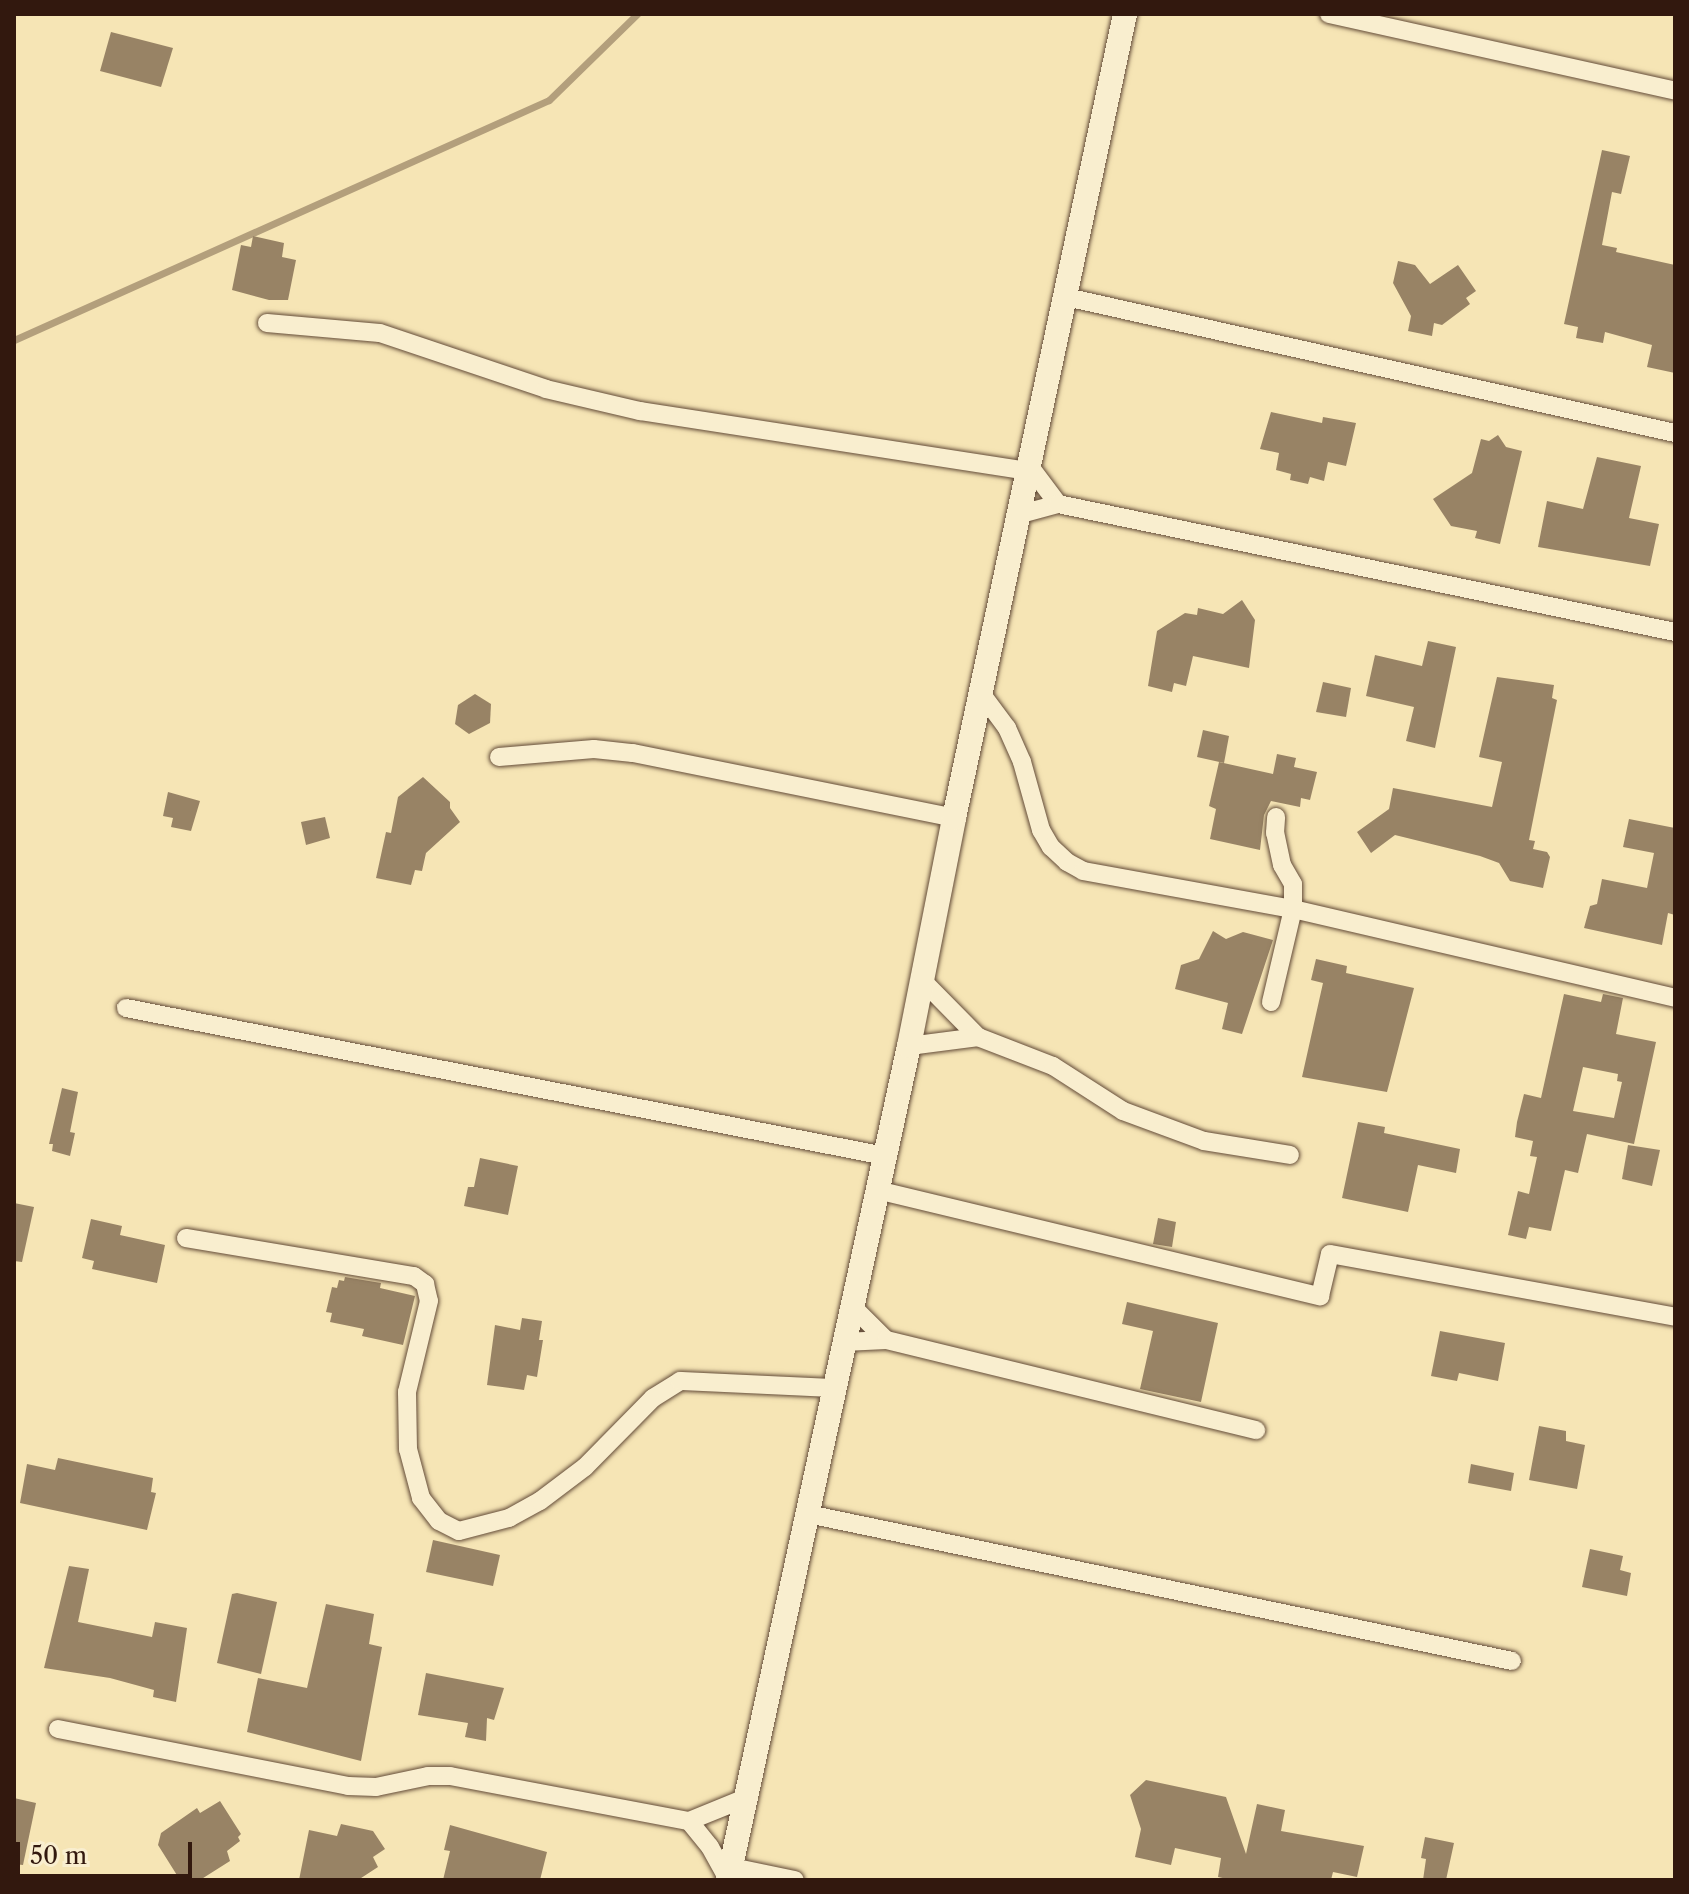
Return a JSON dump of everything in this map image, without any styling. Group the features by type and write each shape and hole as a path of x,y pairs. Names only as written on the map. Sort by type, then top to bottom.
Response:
{"street":[{"path":"730,1875 923,981 1017,515 1125,14"},
{"path":"1329,14 1675,91"},
{"path":"1066,297 1675,433"},
{"path":"267,323 380,333 546,389 640,411 1027,468 1058,504"},
{"path":"1017,515 1058,504 1675,632"},
{"path":"981,693 1007,728 1022,762 1041,830 1051,847 1067,862 1093,873 1293,909 1675,998"},
{"path":"499,757 594,749 633,753 954,818"},
{"path":"1271,1002 1293,909 1293,884 1282,865 1275,833 1276,817"},
{"path":"923,981 978,1037 1053,1066 1123,1111 1204,1141 1290,1155"},
{"path":"126,1008 885,1156"},
{"path":"909,1046 978,1037"},
{"path":"877,1190 1320,1296 1330,1254 1675,1317"},
{"path":"186,1238 414,1276 425,1284 429,1301 407,1392 408,1449 421,1498 439,1521 459,1531 509,1518 540,1501 585,1467 653,1398 680,1381 834,1388"},
{"path":"852,1306 886,1340"},
{"path":"844,1342 886,1340 1256,1430"},
{"path":"808,1514 1512,1661"},
{"path":"58,1729 348,1786 376,1787 428,1776 450,1776 689,1821 748,1797"},
{"path":"689,1821 730,1875"},
{"path":"730,1875 795,1880"}],"building":[{"path":"111,32 173,48 161,87 100,71"},
{"path":"1602,150 1630,156 1621,194 1612,192 1602,245 1617,248 1616,252 1675,265 1675,373 1647,367 1652,345 1605,332 1603,343 1576,338 1578,327 1564,324"},
{"path":"253,236 284,243 282,257 296,260 288,300 269,300 232,290 241,245 251,247"},
{"path":"1398,261 1415,265 1430,284 1458,265 1476,291 1466,298 1470,304 1442,325 1434,323 1432,336 1408,331 1411,316 1393,283"},
{"path":"1271,412 1322,423 1323,417 1356,423 1346,466 1328,462 1324,481 1310,477 1308,484 1290,480 1291,474 1276,470 1279,453 1260,449"},
{"path":"1498,435 1506,447 1522,451 1500,544 1475,538 1477,531 1451,526 1433,499 1472,473 1481,439 1489,441"},
{"path":"1597,457 1641,466 1629,518 1659,524 1650,566 1538,547 1547,501 1583,509"},
{"path":"1242,600 1255,620 1249,668 1193,656 1186,686 1174,683 1172,692 1148,686 1157,631 1185,613 1197,615 1198,608 1223,614"},
{"path":"1428,641 1456,647 1435,748 1406,741 1414,707 1366,696 1375,655 1422,666"},
{"path":"1497,677 1554,685 1552,698 1557,700 1529,840 1535,841 1533,849 1547,852 1550,857 1543,888 1510,881 1499,863 1480,856 1395,835 1371,853 1357,832 1389,809 1393,788 1492,807 1502,762 1479,757"},
{"path":"1323,682 1351,688 1346,717 1316,712"},
{"path":"475,694 491,704 490,723 469,734 455,724 458,705"},
{"path":"1203,730 1229,736 1224,763 1197,757"},
{"path":"1277,754 1296,758 1294,767 1317,772 1310,800 1301,798 1300,807 1271,801 1264,815 1260,850 1210,839 1216,809 1209,806 1219,762 1273,774"},
{"path":"423,777 450,802 450,808 460,822 426,853 422,871 415,870 411,885 376,878 386,832 391,833 398,797"},
{"path":"168,792 200,801 191,831 171,827 173,818 163,816"},
{"path":"325,817 330,838 306,845 301,822"},
{"path":"1629,819 1675,828 1675,915 1668,913 1662,945 1584,928 1590,906 1597,904 1602,879 1647,888 1654,853 1623,847"},
{"path":"1213,931 1226,939 1243,932 1273,940 1242,1034 1222,1029 1228,1003 1175,989 1181,965 1199,959"},
{"path":"1316,959 1347,966 1346,973 1414,988 1387,1092 1302,1077 1323,983 1311,980"},
{"path":"1564,994 1601,1002 1603,994 1623,998 1616,1034 1656,1042 1634,1144 1587,1134 1578,1173 1565,1170 1551,1231 1529,1227 1526,1239 1508,1235 1518,1191 1529,1194 1537,1157 1530,1156 1533,1141 1515,1137 1524,1094 1541,1098","holes":["1583,1067 1618,1074 1617,1081 1622,1082 1614,1118 1573,1111"]},
{"path":"62,1088 78,1092 70,1132 75,1133 70,1156 52,1151 53,1144 49,1144"},
{"path":"1358,1122 1385,1127 1384,1133 1460,1149 1456,1173 1418,1165 1408,1212 1342,1198"},
{"path":"1628,1145 1660,1150 1652,1186 1622,1179"},
{"path":"480,1158 518,1166 508,1215 464,1206 468,1187 474,1187"},
{"path":"14,1203 34,1207 22,1262 14,1261"},
{"path":"1158,1218 1176,1222 1172,1247 1153,1244"},
{"path":"91,1219 122,1226 120,1235 165,1245 157,1283 92,1269 94,1261 82,1258"},
{"path":"345,1277 381,1283 380,1288 415,1296 403,1345 362,1336 364,1329 330,1322 332,1313 326,1312 332,1287 337,1288 339,1280 344,1281"},
{"path":"1127,1302 1218,1323 1201,1402 1140,1389 1153,1331 1122,1324"},
{"path":"522,1318 542,1321 539,1340 543,1340 537,1377 527,1375 524,1390 487,1385 495,1325 520,1330"},
{"path":"1440,1331 1505,1343 1498,1381 1459,1373 1457,1381 1431,1376"},
{"path":"1539,1426 1566,1431 1566,1441 1585,1445 1577,1489 1529,1480"},
{"path":"58,1458 153,1478 151,1492 156,1493 147,1530 20,1503 27,1464 55,1470"},
{"path":"1471,1464 1514,1473 1511,1491 1468,1483"},
{"path":"433,1540 500,1555 493,1586 426,1572"},
{"path":"1590,1549 1623,1556 1620,1570 1631,1573 1627,1596 1582,1587"},
{"path":"69,1566 89,1569 78,1622 152,1637 155,1622 187,1628 176,1702 153,1697 154,1690 110,1678 44,1668"},
{"path":"232,1594 277,1602 261,1674 217,1663"},
{"path":"326,1604 374,1614 369,1644 382,1647 361,1761 247,1732 258,1678 307,1688"},
{"path":"426,1673 504,1688 494,1720 487,1718 486,1741 465,1737 468,1723 418,1715"},
{"path":"1146,1780 1226,1797 1246,1854 1257,1804 1285,1810 1281,1831 1364,1846 1357,1877 1333,1872 1331,1880 1232,1880 1218,1877 1221,1858 1175,1848 1171,1865 1135,1857 1141,1829 1130,1795"},
{"path":"14,1798 36,1803 23,1865 14,1864"},
{"path":"220,1801 241,1834 238,1837 240,1841 227,1851 230,1861 200,1880 180,1880 158,1845 161,1833 197,1808 200,1813"},
{"path":"341,1824 373,1831 385,1849 373,1857 378,1867 358,1880 299,1880 309,1830 337,1836"},
{"path":"450,1825 547,1852 540,1880 443,1880 450,1851 444,1850"},
{"path":"1425,1837 1454,1843 1446,1880 1423,1880 1426,1859 1421,1858"}],"waterway":[{"path":"14,340 549,100 637,14"}]}
